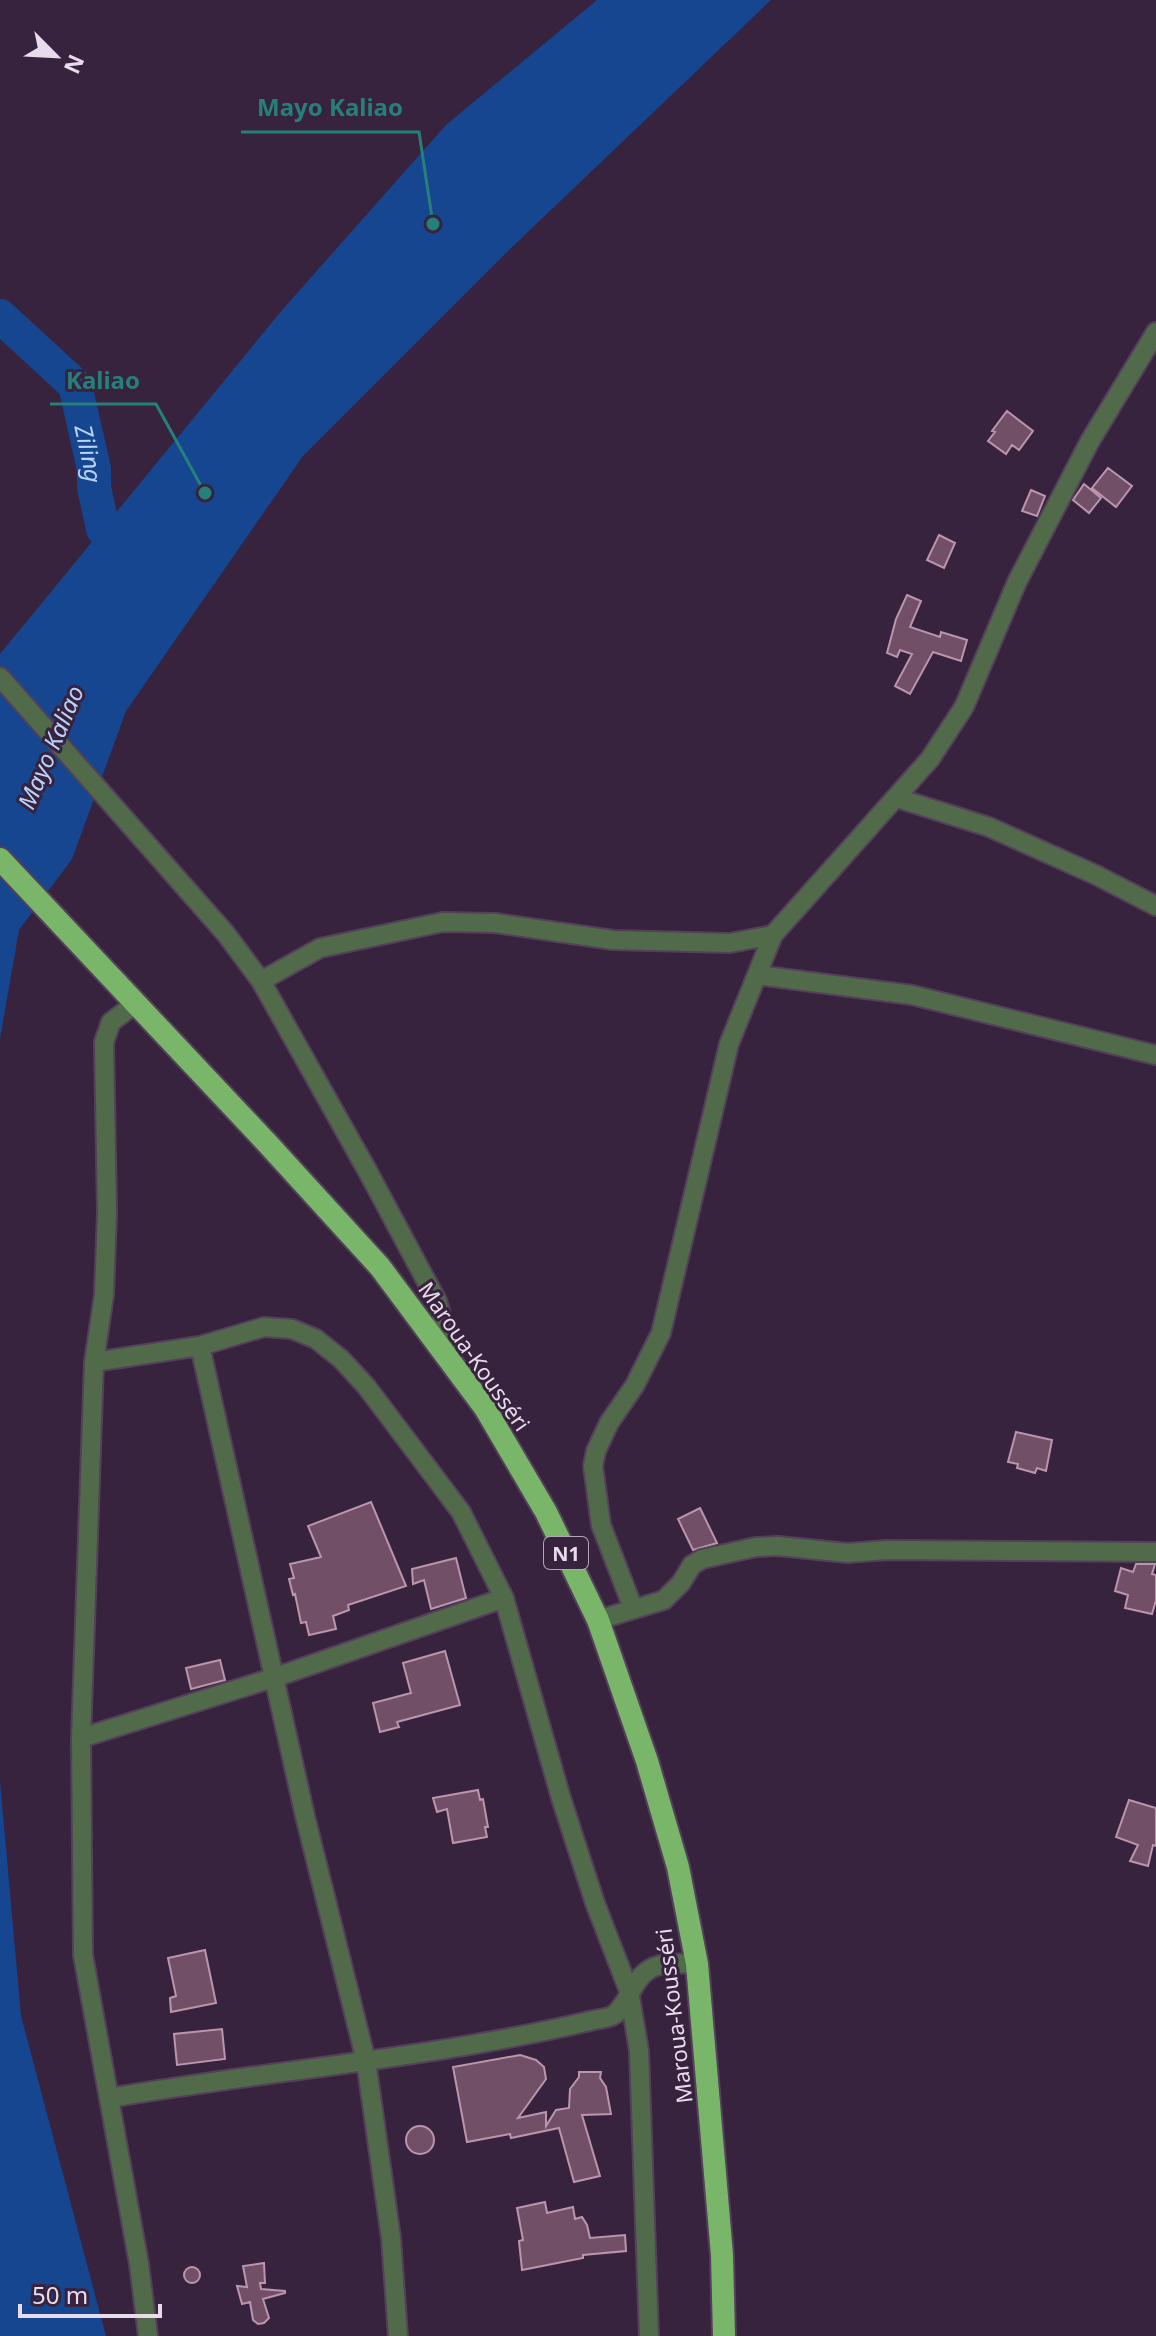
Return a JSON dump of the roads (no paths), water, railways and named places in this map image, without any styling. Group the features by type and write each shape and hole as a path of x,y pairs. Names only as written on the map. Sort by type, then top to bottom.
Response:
{"highway":[{"name":"Maroua-Kousséri","path":"0,859 380,1267 485,1408 546,1512 598,1620 647,1761 678,1867 697,1964 722,2255 724,2336"}],"street":[{"path":"633,1608 601,1525 593,1466 596,1451 661,1333 729,1044 773,935 930,759 964,707 1017,582 1090,441 1156,332"},
{"path":"0,677 226,934 261,981 437,1301 448,1338 447,1357"},
{"path":"897,798 989,827 1156,906"},
{"path":"261,981 320,948 443,922 495,923 613,940 730,943 773,935"},
{"path":"757,975 912,995 1156,1055"},
{"path":"135,1004 111,1022 104,1042 107,1213 104,1295 94,1362 81,1738 83,1955 139,2264 148,2336"},
{"path":"94,1362 200,1346 264,1327 292,1329 316,1339 341,1359 366,1386 461,1512 504,1598 561,1798 595,1903 629,1991 639,2051 649,2336"},
{"path":"200,1346 305,1816 366,2061 391,2238 398,2336"},
{"path":"598,1620 664,1600 681,1583 692,1565 702,1559 756,1547 778,1546 848,1553 887,1550 1156,1552"},
{"path":"81,1738 276,1677 504,1598"},
{"path":"110,2098 471,2046 613,2015 623,2005 629,1991 649,1970 669,1963 697,1964"}],"water":[{"path":"597,0 771,0 509,250 303,456 126,711 72,859 19,930 0,1039 0,654 283,309 446,125"},
{"path":"0,1781 21,2016 106,2336 0,2336"}],"waterway":[{"name":"Ziling","path":"0,316 75,385 94,469 94,487 103,529"}],"place":[{"name":"Mayo Kaliao","path":"433,224"},
{"name":"Kaliao","path":"205,493"}]}
